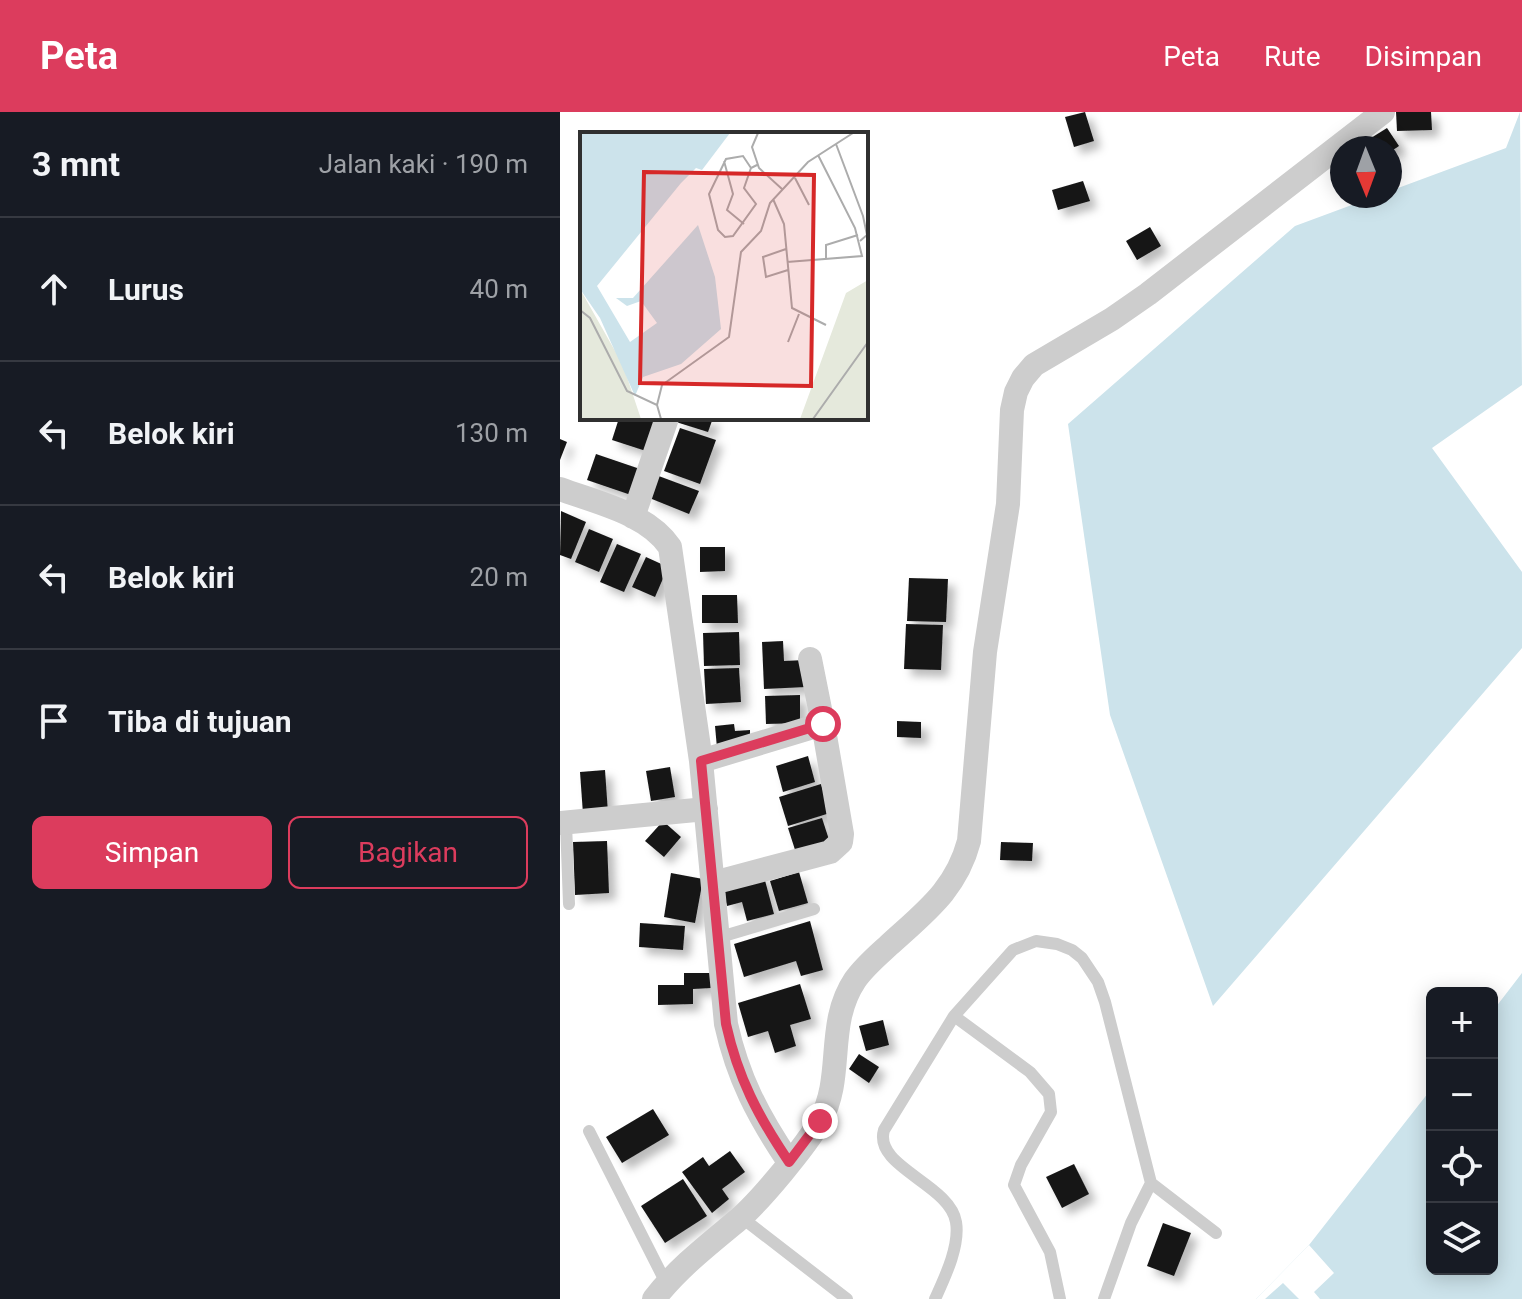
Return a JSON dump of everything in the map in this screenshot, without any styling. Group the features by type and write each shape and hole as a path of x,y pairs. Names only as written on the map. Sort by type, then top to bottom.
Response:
{"street":[{"path":"660,1291 702,1248 741,1217 820,1121 834,1082 836,1026 843,1002 855,979 940,898 963,862 969,841 989,612 1008,504 1012,410 1023,378 1034,365 1102,326 1148,294 1383,112"},
{"path":"633,517 666,420"},
{"path":"560,489 633,517 653,528 665,539 674,559 701,761 726,1024 733,1056 761,1120 789,1162"},
{"path":"713,883 836,849 842,834 810,659"},
{"path":"701,761 823,724"},
{"path":"563,823 706,809"}],"lane":[{"path":"563,823 569,904"},
{"path":"717,938 814,909"},
{"path":"935,1299 954,1248 956,1223 952,1211 940,1196 885,1151 881,1139 954,1016 1013,950 1036,941 1072,950 1082,958 1098,982 1151,1183 1216,1233"},
{"path":"954,1016 1030,1072 1049,1094 1051,1112 1021,1165 1014,1185 1050,1252 1060,1299"},
{"path":"589,1131 660,1291"},
{"path":"1104,1299 1126,1234 1151,1183"},
{"path":"741,1217 847,1299"}],"water":[{"path":"1520,112 1522,385 1432,448 1522,572 1522,648 1213,1006 1110,715 1068,424 1295,226 1344,208 1402,208 1402,187 1506,148"},
{"path":"1522,973 1522,1299 1256,1299 1309,1245 1426,1096 1426,1275 1498,1275 1498,1004"}],"pier":[{"path":"1309,1245 1334,1273 1314,1292 1320,1299 1299,1299 1283,1283 1265,1299 1256,1299"}],"building":[{"path":"1085,112 1094,141 1074,147 1065,117"},
{"path":"1396,112 1431,112 1432,130 1397,131"},
{"path":"1387,128 1392,136 1374,136"},
{"path":"1083,181 1090,201 1058,210 1052,190"},
{"path":"1150,227 1161,246 1137,260 1126,241"},
{"path":"618,420 656,420 646,451 612,440"},
{"path":"676,420 712,420 708,432"},
{"path":"680,428 716,440 700,484 664,471"},
{"path":"560,439 567,442 560,460"},
{"path":"596,454 640,469 631,495 587,480"},
{"path":"656,475 699,491 689,514 647,497"},
{"path":"561,511 586,522 571,559 560,555"},
{"path":"589,529 613,539 599,572 575,562"},
{"path":"617,544 641,554 624,592 600,582"},
{"path":"700,547 725,547 725,571 700,572"},
{"path":"646,557 668,567 655,597 632,587"},
{"path":"909,578 948,579 946,622 907,621"},
{"path":"702,595 737,595 738,623 702,623"},
{"path":"906,624 943,625 941,670 904,669"},
{"path":"739,632 740,665 704,666 703,633"},
{"path":"783,641 784,661 805,660 806,687 764,689 762,642"},
{"path":"739,668 741,702 706,704 704,669"},
{"path":"800,695 800,723 766,724 765,696"},
{"path":"897,721 921,722 921,738 897,737"},
{"path":"734,724 735,731 750,730 750,740 717,748 715,726"},
{"path":"808,756 815,782 783,792 776,766"},
{"path":"670,767 675,797 651,801 646,771"},
{"path":"605,770 608,813 583,814 580,772"},
{"path":"821,784 830,813 788,826 779,797"},
{"path":"822,818 831,846 797,856 788,828"},
{"path":"663,821 681,837 664,857 645,841"},
{"path":"607,841 609,893 575,895 573,842"},
{"path":"1001,842 1033,843 1032,861 1000,860"},
{"path":"799,872 808,903 779,911 770,881"},
{"path":"671,873 703,879 695,923 664,917"},
{"path":"763,873 774,914 747,921 742,902 727,906 721,884"},
{"path":"810,921 823,970 801,976 796,961 744,977 734,944"},
{"path":"640,923 685,926 683,950 639,947"},
{"path":"684,973 711,973 711,988 693,989 693,1004 658,1005 658,985 684,985"},
{"path":"800,984 811,1019 790,1025 796,1046 775,1053 768,1031 748,1037 738,1003"},
{"path":"883,1020 889,1045 866,1051 859,1026"},
{"path":"859,1054 879,1067 869,1083 849,1069"},
{"path":"653,1109 669,1135 622,1163 606,1137"},
{"path":"730,1151 745,1172 722,1189 729,1199 712,1213 682,1172 703,1157 709,1166"},
{"path":"1074,1164 1089,1194 1062,1208 1046,1177"},
{"path":"683,1179 707,1216 665,1243 641,1206"},
{"path":"1163,1223 1191,1233 1174,1276 1147,1266"}],"route":[{"path":"820,1121 789,1162 761,1120 733,1056 726,1024 701,761 823,724"}]}
